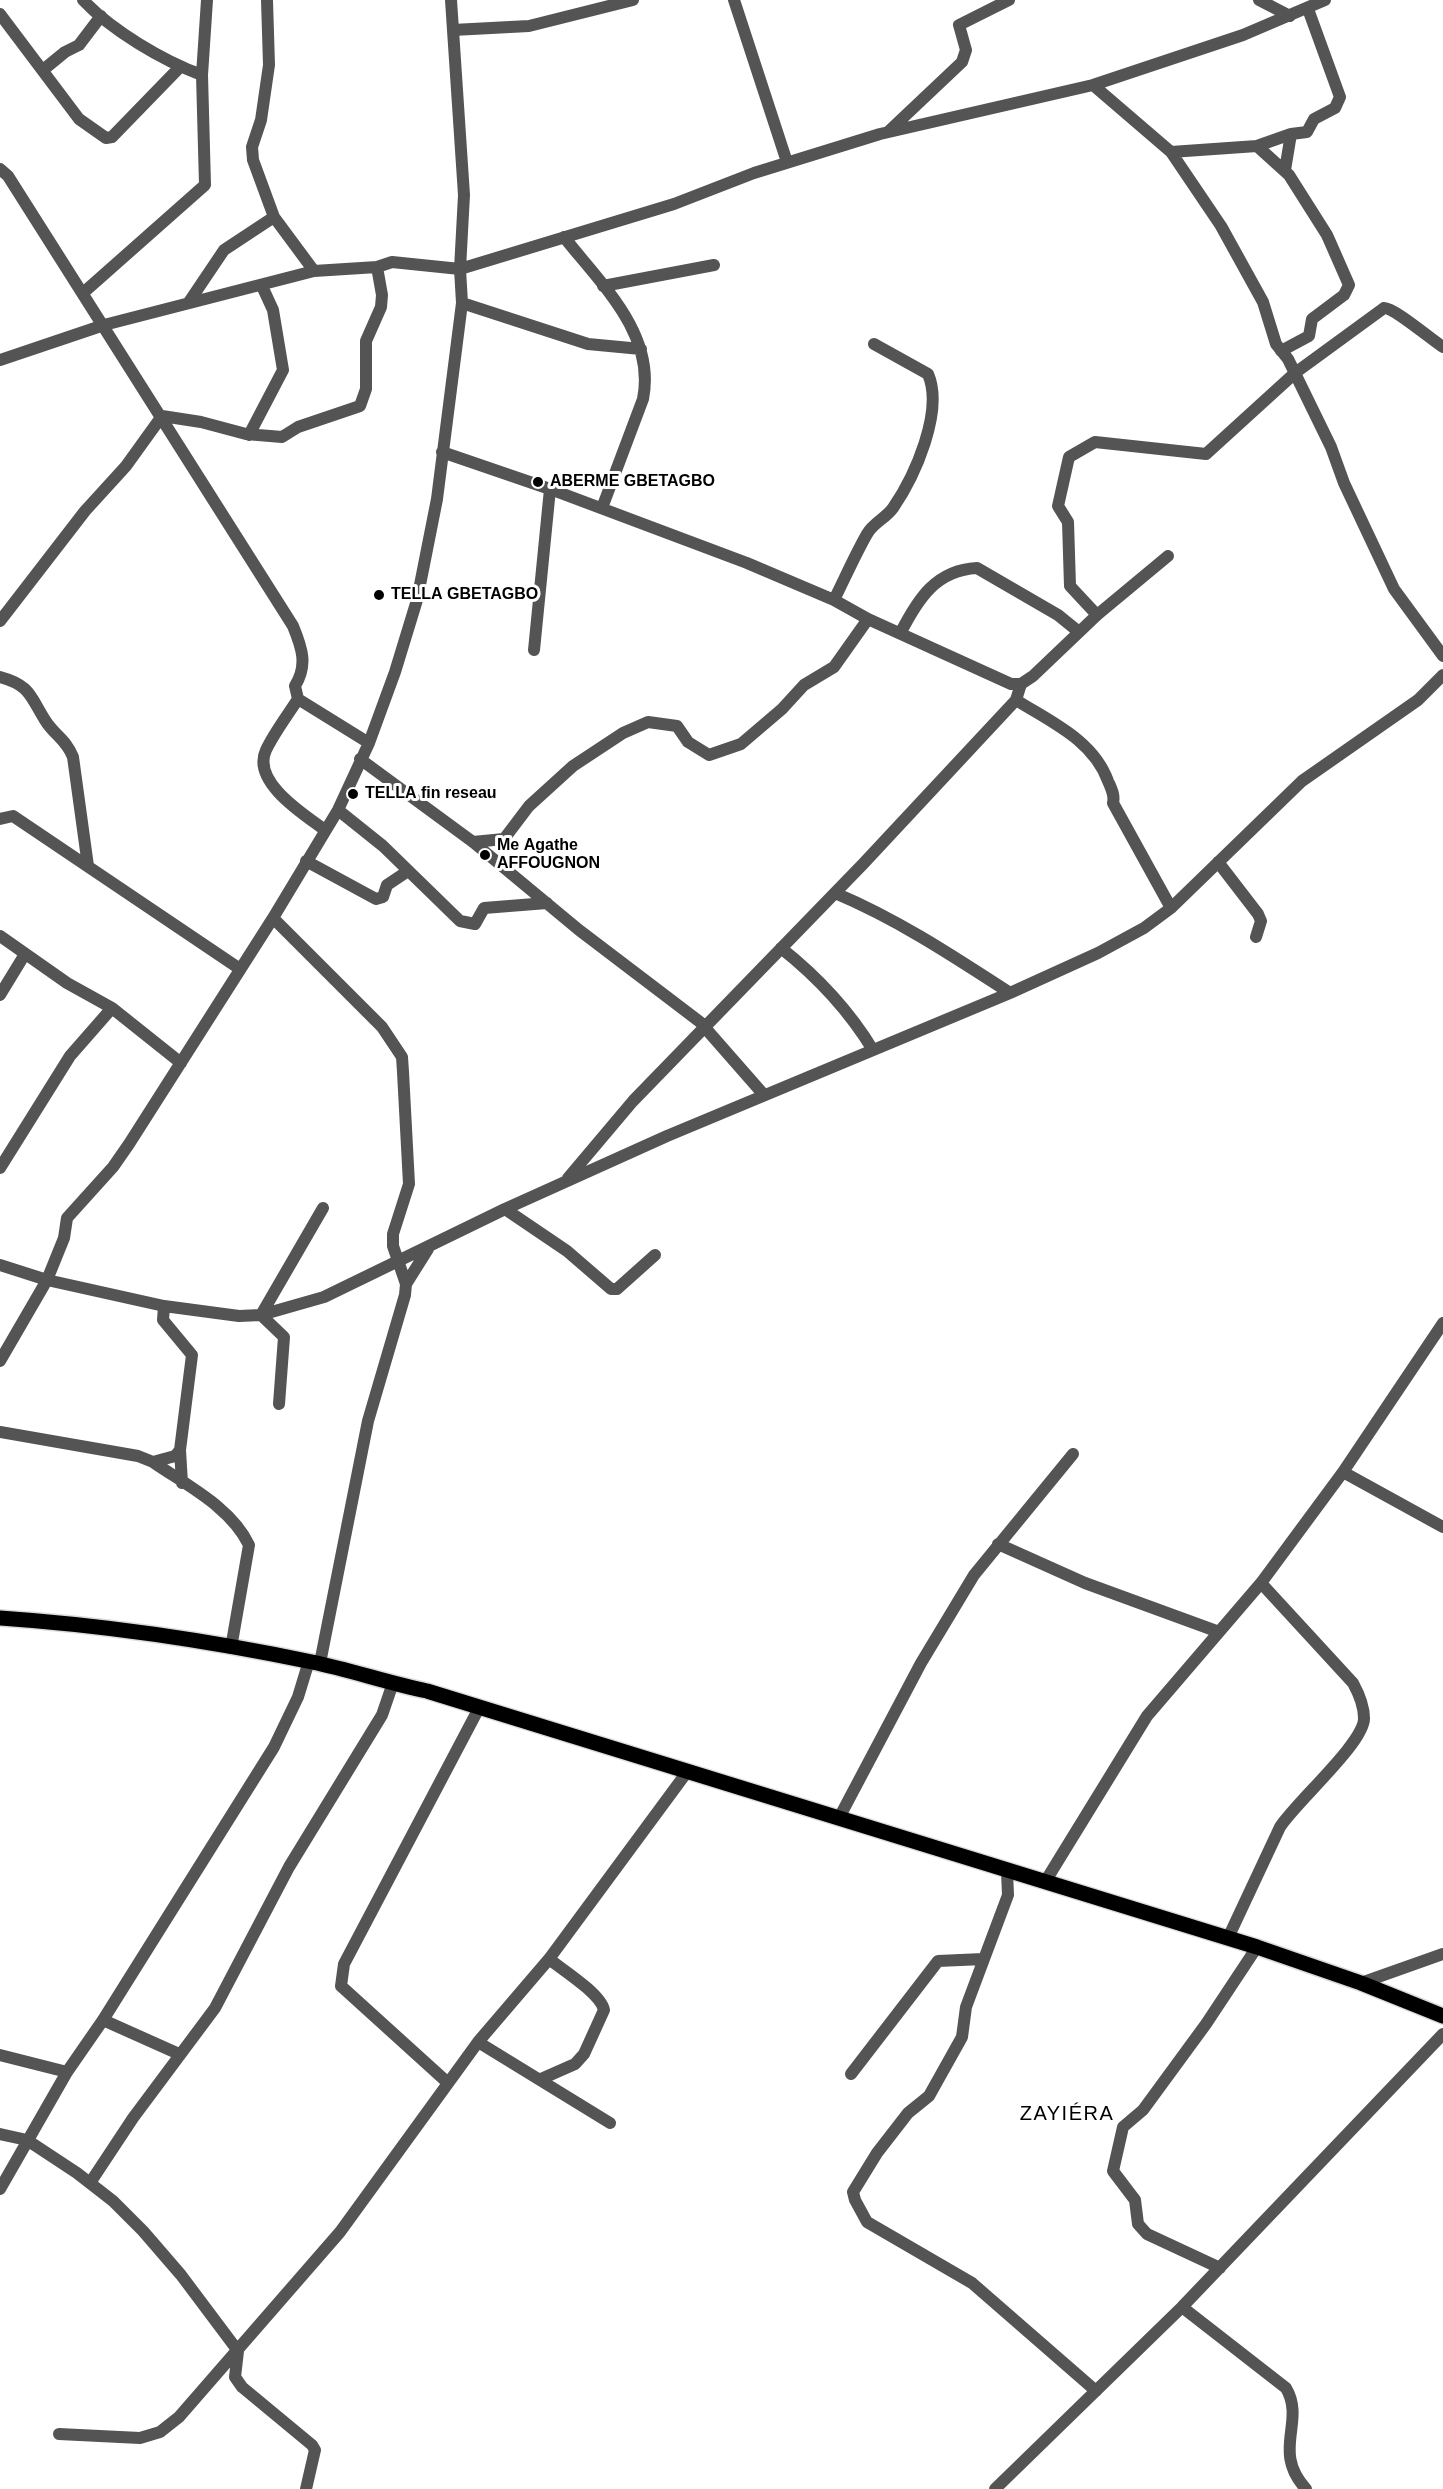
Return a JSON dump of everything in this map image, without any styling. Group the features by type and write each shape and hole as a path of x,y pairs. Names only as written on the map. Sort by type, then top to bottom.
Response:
{"main road":[{"path":"0,1618 88,1627 315,1662 427,1691 1007,1872 1045,1881 1257,1947 1361,1983 1443,2016"}],"street":[{"path":"83,0 101,16 180,67 202,75"},
{"path":"82,292 206,184 202,75 207,0"},
{"path":"267,0 269,65 261,120 252,153 274,217 314,271"},
{"path":"0,1360 4,1343 47,1280 64,1238 67,1218 118,1160 273,918 338,810 369,743 395,672 417,600 436,499 462,303 460,269 464,195 451,0"},
{"path":"453,30 529,26 633,0"},
{"path":"734,0 787,162"},
{"path":"888,132 962,62 966,50 960,25 1009,0"},
{"path":"0,360 104,325 314,271 377,267 392,262 415,262 460,269 674,204 787,162 888,132 1093,85 1267,26 1325,0"},
{"path":"1261,1 1290,16"},
{"path":"1261,1 1267,26"},
{"path":"1171,152 1257,146 1291,134 1307,132 1314,119 1335,108 1340,97 1308,9"},
{"path":"0,14 79,119 106,138 112,137 180,67"},
{"path":"43,70 65,52 79,45 101,16"},
{"path":"1093,85 1171,152 1221,226 1263,302 1276,344 1295,373 1331,447 1344,483 1394,589 1438,639 1443,656"},
{"path":"1285,170 1291,134"},
{"path":"1257,146 1285,170 1327,235 1349,285 1344,295 1312,319 1309,336 1281,351"},
{"path":"0,169 8,176 104,325 294,626 301,645 304,664 302,676 295,686 298,699 369,743"},
{"path":"189,302 224,250 274,217"},
{"path":"564,237 627,316 641,349 646,385 644,399 602,508"},
{"path":"603,286 714,265"},
{"path":"162,416 201,422 249,435 282,437 298,427 360,406 366,389 366,341 381,307 382,295 377,267"},
{"path":"249,435 284,370 273,310 262,286"},
{"path":"462,303 588,344 641,349"},
{"path":"1097,615 1072,591 1069,581 1068,522 1058,506 1069,457 1095,442 1206,454 1295,373 1384,308 1395,310 1418,331 1443,347"},
{"path":"834,600 868,531 892,508 920,453 931,420 931,380 928,374 874,344"},
{"path":"0,621 85,511 126,466 162,416"},
{"path":"442,452 602,508 834,600 868,619 901,632 1011,684 1021,684"},
{"path":"534,650 550,489"},
{"path":"566,1182 633,1101 706,1028 1016,700 1021,684 1097,615 1168,556"},
{"path":"901,632 917,602 937,581 953,573 977,568 1058,615 1079,632"},
{"path":"472,842 504,839 529,806 573,766 623,733 648,722 677,726 688,742 709,755 741,744 782,709 804,686 834,667 868,619"},
{"path":"0,1265 47,1280 164,1306 239,1316 261,1315 324,1297 505,1209 764,1095 1010,993 1098,953 1144,928 1171,908 1302,781 1418,700 1443,675"},
{"path":"0,676 14,681 29,691 46,722 69,747 73,757 88,866"},
{"path":"298,699 264,752 266,773 279,794 325,831"},
{"path":"1016,700 1065,731 1094,753 1106,774 1114,796 1113,802 1171,908"},
{"path":"360,759 472,842 706,1028 764,1095"},
{"path":"0,807 240,969"},
{"path":"338,810 383,846 460,921 471,926 477,922 484,908 547,903"},
{"path":"0,819 13,816"},
{"path":"306,861 376,899 383,897 387,885 408,871"},
{"path":"1218,862 1258,914 1261,921 1256,937"},
{"path":"834,893 873,909 923,937 1010,993"},
{"path":"273,918 382,1027 402,1057 409,1184 393,1234 393,1246 406,1284"},
{"path":"0,936 67,983 112,1008 181,1063"},
{"path":"782,948 828,987 859,1027 873,1050"},
{"path":"0,995 25,954"},
{"path":"0,1168 70,1056 112,1008"},
{"path":"261,1315 323,1208"},
{"path":"505,1209 567,1251 611,1289 617,1289 655,1255"},
{"path":"0,2189 67,2072 103,2020 274,1747 315,1662 368,1421 406,1284 428,1247"},
{"path":"164,1306 163,1320 192,1355 180,1450 182,1483"},
{"path":"261,1315 284,1337 279,1404"},
{"path":"1045,1881 1147,1716 1261,1583 1343,1472 1428,1350 1443,1323"},
{"path":"0,1432 153,1461 230,1517 243,1532 249,1545 231,1648"},
{"path":"153,1461 176,1456 180,1450"},
{"path":"839,1818 921,1663 974,1575 1073,1454"},
{"path":"1343,1472 1443,1527"},
{"path":"998,1544 1085,1583 1219,1632"},
{"path":"1228,1938 1290,1810 1347,1750 1365,1720 1362,1700 1353,1683 1261,1583"},
{"path":"90,2183 179,2054 215,2008 289,1867 382,1715 393,1683"},
{"path":"448,2083 341,1986 344,1964 479,1708"},
{"path":"59,2434 141,2438 160,2432 179,2417 339,2232 478,2042 549,1959 687,1772"},
{"path":"1007,1872 1008,1895 966,2007 962,2037 929,2096 908,2113 877,2153 853,2192 867,2222 972,2283 1096,2391"},
{"path":"1220,2268 1142,2230 1138,2224 1135,2200 1113,2171 1123,2127 1143,2110 1206,2024 1257,1947"},
{"path":"1361,1983 1443,1954"},
{"path":"541,2079 575,2064 584,2054 604,2010 603,2005 591,1992 549,1959"},
{"path":"851,2074 938,1961 983,1959"},
{"path":"103,2020 179,2054"},
{"path":"995,2489 1182,2307 1443,2034"},
{"path":"478,2042 610,2122"},
{"path":"0,2055 67,2072"},
{"path":"0,2134 27,2140 90,2183 144,2231 238,2351 236,2377 242,2387 315,2450 306,2489"},
{"path":"1182,2307 1286,2388 1292,2399 1288,2456 1295,2477 1306,2489"}],"place":[{"name":"ABERME GBETAGBO","path":"538,482"},
{"name":"TELLA GBETAGBO","path":"379,595"},
{"name":"TELLA fin reseau","path":"353,794"},
{"name":"Me Agathe AFFOUGNON","path":"485,855"}],"district":[{"name":"ZAYIÉRA","path":"1067,2114"}]}
